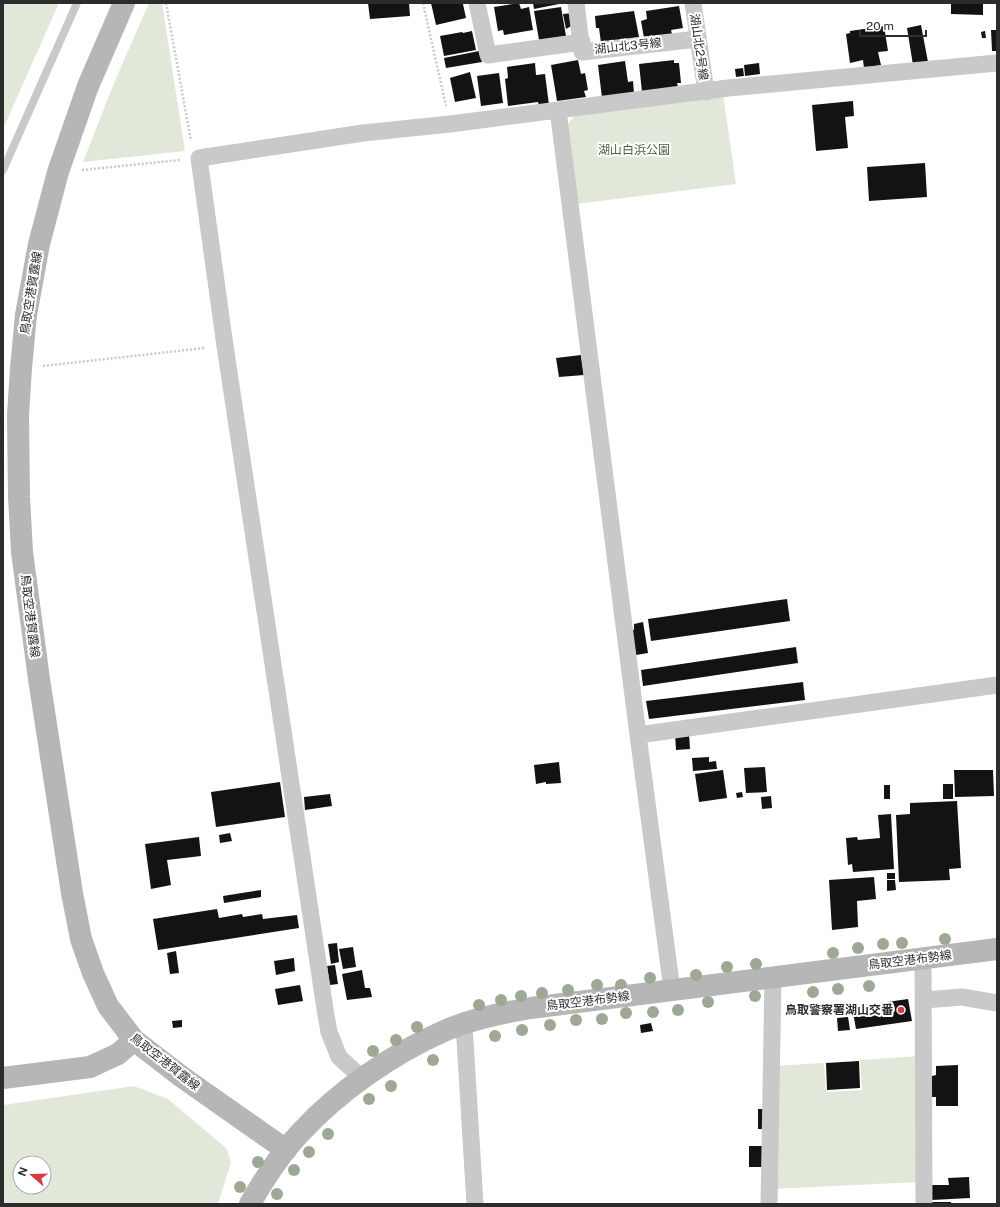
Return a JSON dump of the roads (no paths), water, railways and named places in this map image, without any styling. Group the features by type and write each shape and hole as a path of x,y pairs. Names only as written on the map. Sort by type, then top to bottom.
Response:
{"main road":[{"name":"鳥取空港賀露線","path":"124,3 80,107 58,172 39,244 30,291 21,368 18,449 19,497 22,552 38,672 72,893 81,939 93,974 108,1006 134,1040 182,1077 286,1150"},
{"name":"鳥取空港布勢線","path":"250,1204 269,1173 286,1150 316,1117 363,1079 412,1047 444,1031 464,1024 485,1017 531,1008 923,959 997,948"},
{"path":"3,1078 90,1067 118,1054 134,1040"}],"street":[{"path":"477,3 488,56 582,42"},
{"name":"湖山北3号線","path":"576,3 582,42 582,52 698,39"},
{"name":"湖山北2号線","path":"693,3 706,92"},
{"path":"363,1079 339,1057 329,1032 196,159 363,133 450,124 728,88 997,63"},
{"path":"558,110 672,990"},
{"path":"638,735 997,685"},
{"path":"923,959 924,1204"},
{"path":"768,1204 773,977"},
{"path":"924,1000 962,997 997,1003"},
{"path":"464,1024 475,1204"}],"lane":[{"path":"3,170 77,3"}],"place":[{"name":"鳥取警察署湖山交番","path":"901,1010"}],"park label":[{"name":"湖山白浜公園","path":"634,150"}]}
